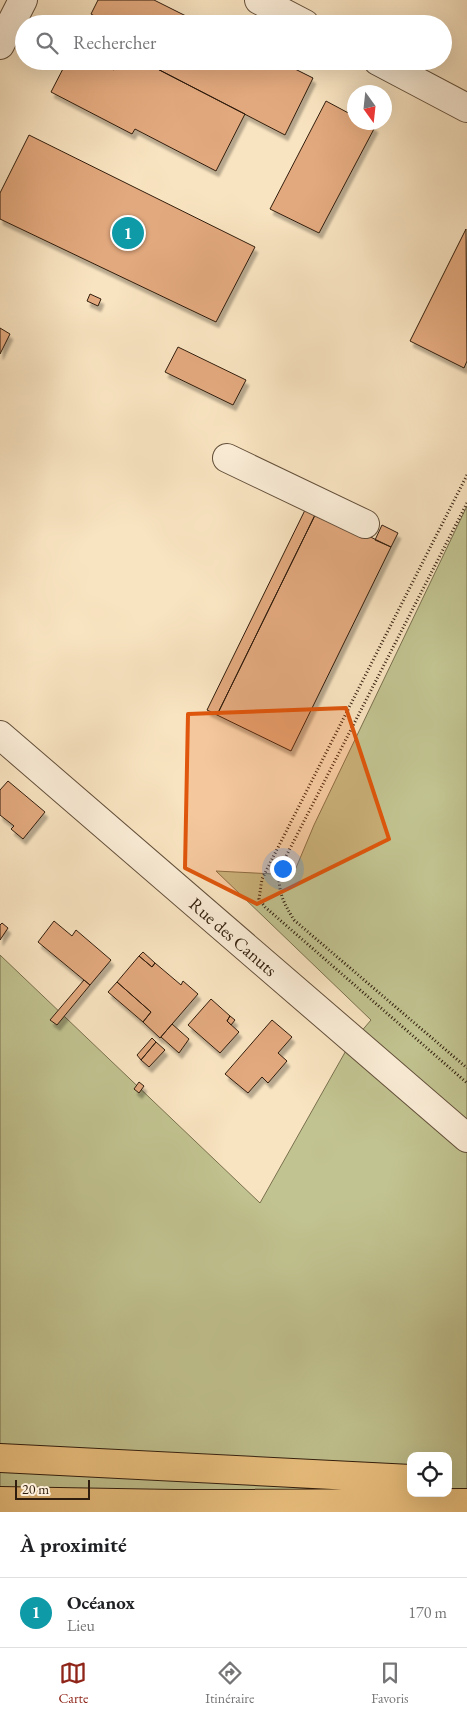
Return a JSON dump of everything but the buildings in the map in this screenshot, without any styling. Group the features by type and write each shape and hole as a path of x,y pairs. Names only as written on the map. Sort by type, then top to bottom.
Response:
{"highway":[{"path":"0,1458 407,1479"},
{"path":"0,1501 175,1504 457,1500"}],"street":[{"path":"15,15 23,0"},
{"path":"260,0 288,15"},
{"path":"0,45 15,16"},
{"path":"395,70 467,108"},
{"path":"227,458 365,524"},
{"name":"Rue des Canuts","path":"0,736 467,1138"}],"path":[{"path":"467,475 262,879 260,899 265,907 467,1083"},
{"path":"467,504 279,870 278,883 282,900 294,920 467,1068"}],"highlighted area":[{"path":"346,708 389,839 257,904 185,868 188,714"}],"green space":[{"path":"467,506 467,1512 0,1512 0,955 260,1203 348,1047 371,1020 216,871 293,875 314,825"}],"place":[{"name":"Océanox","path":"128,233"}]}
